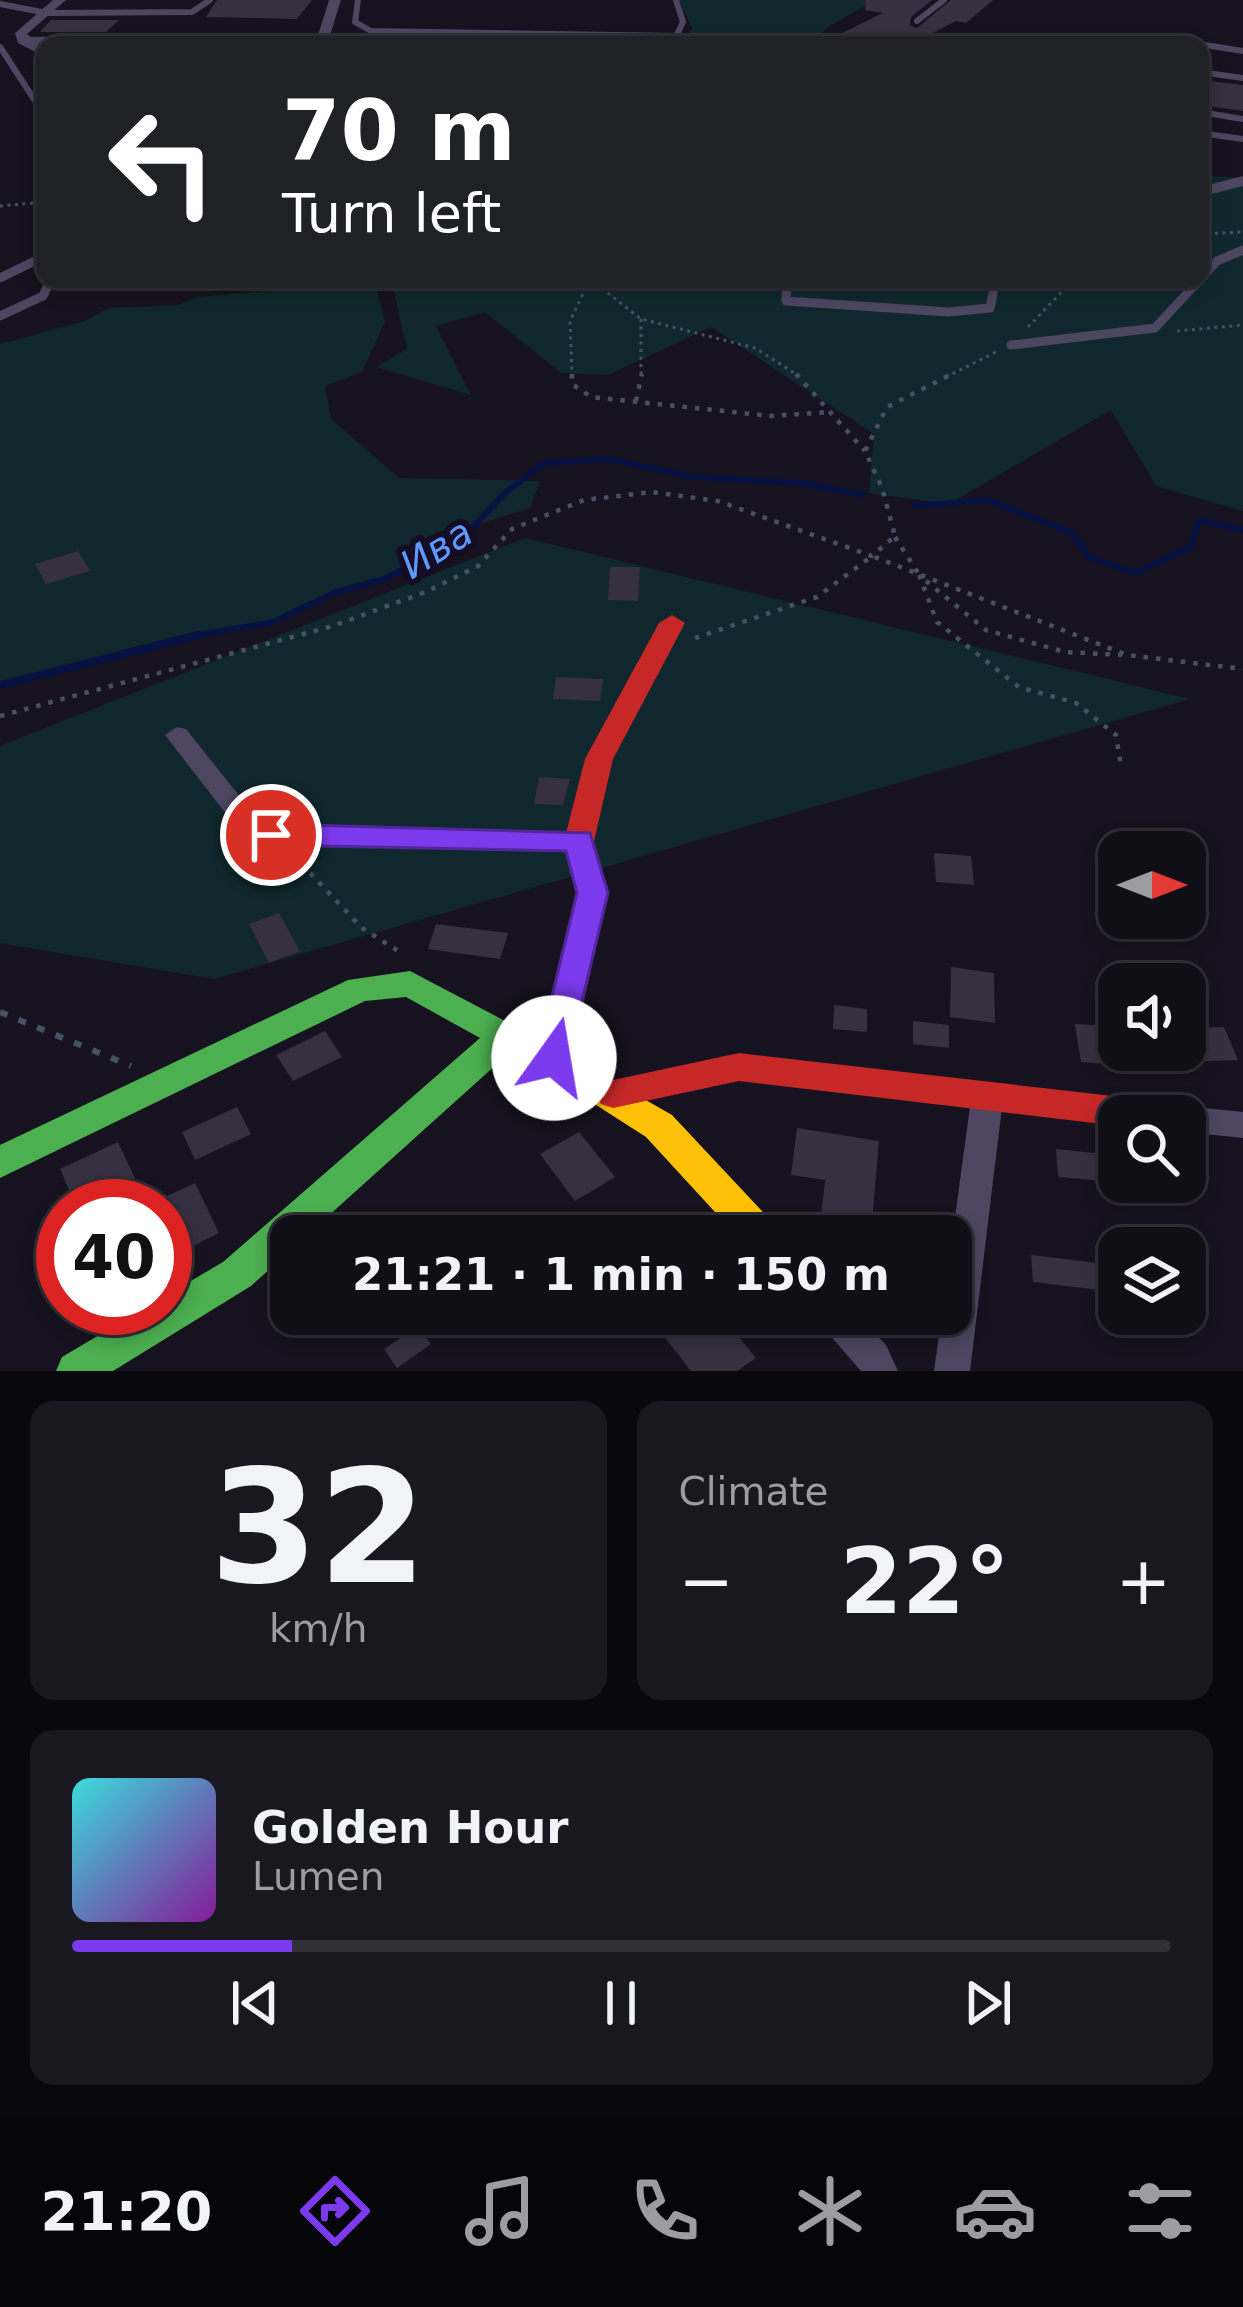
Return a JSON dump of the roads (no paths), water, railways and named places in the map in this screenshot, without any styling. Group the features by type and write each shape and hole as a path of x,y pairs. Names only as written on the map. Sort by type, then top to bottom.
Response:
{"street":[{"path":"36,48 22,40 21,33 60,0"},
{"path":"324,36 334,0"},
{"path":"1209,190 1243,182"},
{"path":"554,1058 592,893 579,841 599,759 680,633"},
{"path":"177,735 236,808 271,835 579,841"},
{"path":"0,1162 360,989 410,984 554,1058 659,1126 742,1215"},
{"path":"76,1371 237,1274 310,1214 504,1036"},
{"path":"613,1094 739,1067 1098,1110"},
{"path":"952,1371 987,1099"},
{"path":"1206,1121 1243,1125"},
{"path":"853,1335 880,1371"}],"lane":[{"path":"0,4 47,13 190,15 210,0"},
{"path":"358,0 355,22 370,31 522,36"},
{"path":"676,0 683,22 676,36"},
{"path":"917,21 944,0"},
{"path":"22,40 36,40"},
{"path":"1209,46 1243,51"},
{"path":"0,47 36,102"},
{"path":"1209,74 1243,78"},
{"path":"1209,113 1243,119"},
{"path":"1209,134 1243,139"},
{"path":"1209,270 1243,250"},
{"path":"0,278 36,260"},
{"path":"0,316 44,296 47,288"},
{"path":"787,288 786,301 950,312 991,308 994,288"},
{"path":"1011,345 1155,328 1192,288"}],"waterway":[{"name":"Ива","path":"199,635 273,622 336,592 384,579 461,540 505,493 544,463 608,459 694,477 801,483 864,495"},
{"name":"Ива","path":"915,506 988,500 1072,533 1089,557 1135,573 1191,547 1199,520 1243,530"},
{"name":"Ива","path":"0,685 199,635"},
{"name":"Ива","path":"182,638 199,635"}]}
